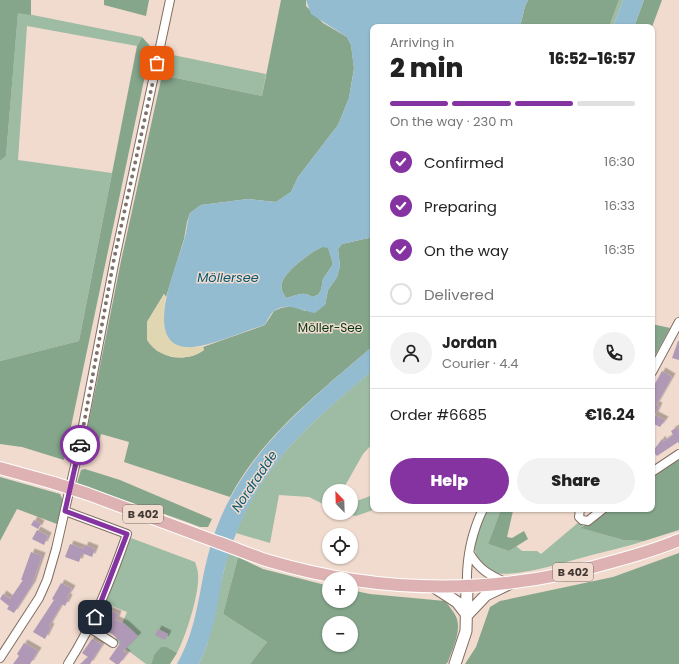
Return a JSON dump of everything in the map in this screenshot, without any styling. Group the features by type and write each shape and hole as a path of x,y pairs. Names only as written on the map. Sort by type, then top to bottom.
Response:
{"main road":[{"name":"B 402","path":"0,468 88,494 268,561 322,574 382,583 434,587 467,587 509,583 596,567 645,553 679,540"}],"street":[{"path":"0,658 39,598 52,565 77,457 112,274 170,0"},
{"path":"655,367 676,333 679,322"},
{"path":"655,470 679,454"},
{"path":"65,511 127,534 90,628 68,664"},
{"path":"455,664 466,631 467,573 471,539 482,512"},
{"path":"580,512 579,517 582,520 588,521 599,512"},
{"path":"470,554 474,563 485,573 509,583"},
{"path":"467,615 486,595 509,583"},
{"path":"434,587 454,600 467,615"},
{"path":"90,628 113,643"}],"green space":[{"path":"0,0 31,0 31,15 18,13 6,156 0,161"},
{"path":"104,0 149,0 146,16 104,5"},
{"name":"Möller-See","path":"281,0 306,0 306,6 323,23 347,37 351,45 354,68 349,98 338,125 298,177 291,192 276,202 248,199 201,205 190,213 184,239 166,297 164,294 147,322 171,357 196,355 204,350 203,347 265,325 274,311 281,308 292,306 305,311 325,305 328,290 337,277 340,266 338,249 342,244 370,238 370,349 294,415 276,434 243,475 230,497 124,462 129,442 101,434 96,454 83,451 121,261 162,75 262,96"},
{"path":"528,0 619,0 610,24 521,24"},
{"path":"619,0 623,0 614,24 610,24"},
{"path":"644,0 662,0 653,24 635,24"},
{"path":"18,12 142,37 137,46 27,26 18,160 112,173 79,341 0,361 0,161 6,156"},
{"path":"142,37 151,47 64,460 22,447 0,444 0,361 79,341 137,46"},
{"path":"168,54 266,74 262,96 162,75"},
{"path":"322,247 328,247 333,264 323,279 321,290 318,295 312,297 306,294 299,294 286,298 281,287 284,278 299,262"},
{"path":"655,325 670,328 655,356"},
{"path":"370,373 370,446 363,454 346,484 322,484 322,504 309,497 279,495 270,543 236,533 261,484 294,442"},
{"path":"679,457 679,530 644,541 623,540 581,528 603,512 655,512 655,472"},
{"path":"85,469 120,480 212,519 208,527 200,527 77,483 81,470"},
{"path":"0,477 60,494 63,500 57,524 17,509 0,541"},
{"path":"370,496 370,511 358,515 358,500"},
{"path":"486,512 500,512 488,544 509,551 516,546 522,551 537,551 541,554 579,522 584,523 582,528 623,540 644,541 532,570 518,573 495,573 483,566 476,555 475,546 483,517"},
{"path":"500,512 513,512 507,537 512,538 524,531 528,539 509,551 488,544"},
{"path":"131,538 195,562 198,571 195,602 177,653 167,647 154,655 151,664 146,664 115,641 127,612 105,603"},
{"path":"228,553 238,557 223,614 267,642 250,664 199,664 207,645"},
{"path":"679,553 679,664 465,664 476,647 490,607 500,601 613,577"},
{"path":"238,557 263,569 322,584 322,608 358,608 358,591 370,594 445,601 456,617 458,624 454,647 446,664 250,664 267,642 223,614"},
{"path":"161,647 167,647 177,653 170,664 151,664 154,655"}],"sand":[{"path":"164,294 166,297 164,305 164,319 167,334 175,343 203,347 204,350 189,357 173,357 158,351 147,340 147,322"}],"water":[{"name":"Möllersee","path":"306,0 528,0 521,24 370,24 370,238 342,244 338,249 340,266 337,277 328,290 325,305 315,313 289,307 279,308 273,312 265,325 214,342 194,347 186,347 173,342 166,332 164,317 166,301 170,283 185,237 190,213 201,205 248,199 276,202 291,192 298,177 338,125 349,98 354,69 351,45 347,37 311,14","holes":["322,247 328,248 333,264 323,279 321,290 318,295 312,297 306,294 299,294 286,298 282,291 281,285 284,278 299,262"]},
{"path":"623,0 644,0 635,24 614,24"},
{"name":"Nordradde","path":"370,349 370,373 326,410 287,450 254,496 241,522 229,553 224,570 213,627 199,664 177,664 190,635 206,563 221,516 237,487 255,460 276,435 323,389"}],"building":[{"path":"679,341 679,360 672,358"},
{"path":"662,371 672,377 656,405 659,406 655,415 655,384"},
{"path":"655,415 665,420 660,427 655,424"},
{"path":"677,427 679,431 679,444 678,442 657,456 655,454 655,448 662,439 663,442 673,435 671,431"},
{"path":"34,520 41,524 38,529 31,525"},
{"path":"37,530 48,536 44,545 32,539"},
{"path":"70,544 84,549 79,562 65,557"},
{"path":"85,545 95,549 92,557 82,553"},
{"path":"31,552 42,556 32,585 14,613 7,609 9,606 0,599 3,594 10,599 23,580 21,580"},
{"path":"61,583 72,589 67,597 69,598 65,606 62,604 49,626 51,627 45,639 33,632 54,600 52,599"},
{"path":"108,610 118,614 116,620 125,624 138,636 123,651 127,654 119,664 116,664 109,659 121,642 112,634 103,630 106,621 104,620"},
{"path":"158,629 168,634 165,640 155,635"},
{"path":"92,639 102,645 90,664 80,664 88,657 82,653"},
{"path":"24,643 38,651 30,664 13,664 19,656 17,654"}],"way so far":[{"path":"80,445 114,259 157,63"}],"route":[{"path":"80,445 65,511 127,534 95,617"}]}
